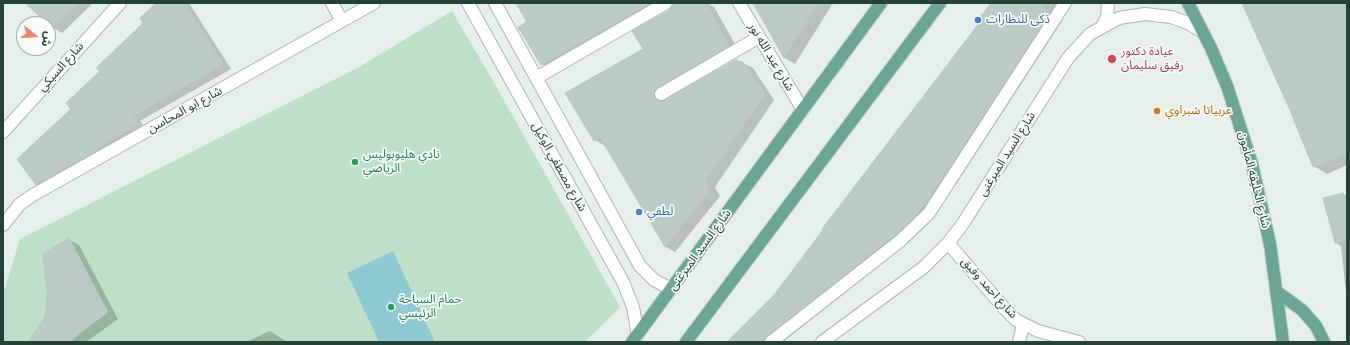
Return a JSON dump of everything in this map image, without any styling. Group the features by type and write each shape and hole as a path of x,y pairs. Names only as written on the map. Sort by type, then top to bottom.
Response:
{"main road":[{"name":"شارع السيد الميرغنى","path":"635,338 881,3"},
{"path":"686,342 940,3"},
{"name":"شارع الخليفه المأمون","path":"1188,4 1203,32 1232,99 1252,164 1266,224 1283,342"},
{"path":"1276,291 1302,310 1316,326 1324,342"}],"street":[{"name":"شارع السبكي","path":"3,132 120,3"},
{"path":"332,3 342,21"},
{"name":"شارع ابو المحاسن","path":"3,225 20,204 33,195 374,3"},
{"name":"شارع مصطفي الوكيل","path":"468,3 623,282 633,307 635,338"},
{"name":"شارع مصطفي الوكيل","path":"495,3 640,266 654,280 671,289"},
{"path":"536,78 666,3"},
{"name":"شارع عبد الله نور","path":"739,3 802,110"},
{"path":"771,342 900,241 929,213 1065,3"},
{"path":"1103,25 1108,17 1108,3"},
{"name":"شارع السيد الميرغنى","path":"822,342 924,266 948,243 962,225 1072,52 1083,39 1103,25 1128,16 1154,14 1180,19 1203,32"},
{"path":"661,94 759,37"},
{"name":"شارع احمد وفيق","path":"948,243 1004,308 1023,324 1038,331 1079,342"},
{"path":"1019,342 1023,324"}],"green space":[{"name":"نادي هليوبوليس الرياضي","path":"452,11 496,86 620,307 585,342 3,342 3,289 5,288 20,239 359,67"}],"water":[{"name":"حمام السباحة الرئيسي","path":"393,251 435,342 379,342 347,273"}],"building":[{"path":"25,3 78,3 56,24 56,16 39,16"},
{"path":"156,3 185,3 223,64 133,116 139,124 36,185 17,159 71,109 66,103 100,71 96,68 143,23 140,18"},
{"path":"516,3 651,3 541,65 518,27 527,22"},
{"path":"673,3 706,3 729,46 657,88 654,94 657,100 665,100 737,59 739,63 742,61 765,94 705,181 710,190 665,247 600,137 594,141 565,93 643,49 632,31 670,10"},
{"path":"753,3 818,3 784,58"},
{"path":"991,3 1038,3 1050,13 949,168 931,193 932,194 916,215 895,235 764,339 759,342 727,342 774,295 823,230 822,229 980,22 978,20"},
{"path":"1242,3 1347,3 1347,153 1313,167 1289,108"},
{"path":"1343,193 1347,206 1347,240 1335,243 1323,198"},
{"path":"69,238 108,312 75,337 71,342 28,342 45,317 47,294 43,254"}],"place":[{"name":"ذكى للنظارات","path":"978,20"},
{"name":"عيادة دكتور رفيق سليمان","path":"1112,59"},
{"name":"عربياتا شبراوي","path":"1157,111"},
{"name":"نادي هليوبوليس الرياضي","path":"355,162"},
{"name":"لطفي","path":"639,212"},
{"name":"حمام السباحة الرئيسي","path":"391,307"}]}
